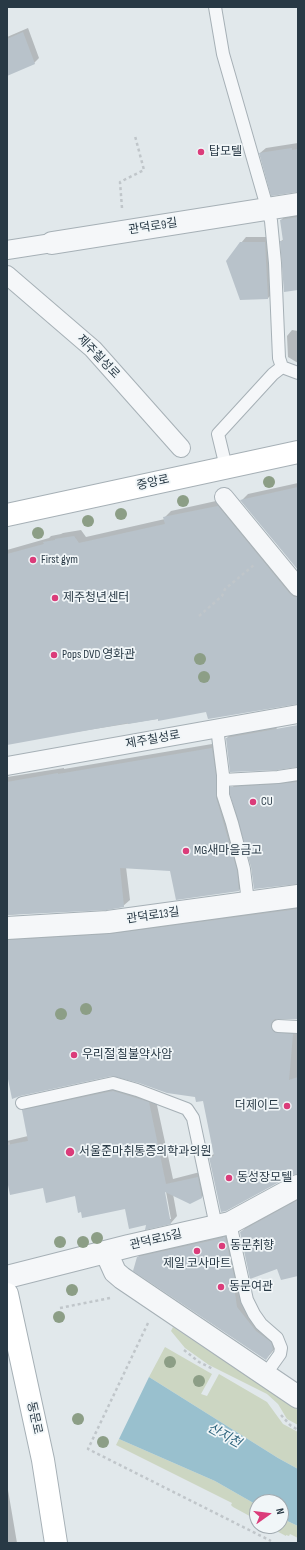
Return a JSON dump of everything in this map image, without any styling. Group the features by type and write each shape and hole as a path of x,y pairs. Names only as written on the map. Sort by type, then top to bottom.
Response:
{"main road":[{"name":"중앙로","path":"7,515 298,452"},
{"name":"동문로","path":"7,1294 43,1460 56,1543"}],"street":[{"name":"관덕로9길","path":"7,250 298,204"},
{"name":"제주칠성로","path":"7,275 92,349 181,448"},
{"path":"224,497 298,587"},
{"name":"제주칠성로","path":"7,766 298,714"},
{"name":"관덕로13길","path":"7,928 108,922 298,896"},
{"name":"관덕로15길","path":"7,1278 106,1252 223,1224 298,1186"},
{"path":"106,1252 115,1272 122,1278 298,1397"}],"lane":[{"path":"215,7 223,54 271,221 275,263 280,358 282,367"},
{"path":"282,367 298,373"},
{"path":"226,467 218,434 273,374 282,367"},
{"path":"217,728 223,780 223,796 244,869 248,902"},
{"path":"223,780 278,777 298,774"},
{"path":"278,1026 298,1027"},
{"path":"22,1103 113,1083 137,1090 187,1109 193,1118 223,1224 247,1300 261,1324 277,1338 281,1348 280,1354 265,1375"}],"path":[{"path":"124,232 120,182 144,170 135,136"},
{"path":"199,616 222,596 225,589 269,552"},
{"path":"7,1144 12,1143"},
{"path":"60,1308 113,1298"},
{"path":"154,1324 149,1321 88,1449 271,1541"},
{"path":"180,1346 199,1362 215,1371"},
{"path":"278,1410 285,1421 298,1430"}],"green space":[{"path":"173,1327 298,1410 298,1425 287,1419 278,1404 267,1394 209,1365 185,1348 171,1331"},
{"path":"165,1347 212,1374 201,1394 207,1396 219,1374 267,1402 283,1424 298,1432 298,1469 149,1377"},
{"path":"119,1439 215,1481 249,1500 249,1516 233,1507 231,1505 232,1503 116,1445"},
{"path":"289,1522 298,1526 298,1538 290,1534 289,1536 282,1534 289,1534"}],"water":[{"name":"산지천","path":"149,1377 298,1469 298,1526 289,1522 289,1494 249,1494 249,1500 215,1481 119,1439"}],"building":[{"path":"23,32 35,64 7,76 7,39"},
{"path":"292,148 292,150 298,149 298,192 271,196 259,153"},
{"path":"298,217 298,290 284,292 280,241 283,241 280,220"},
{"path":"240,242 265,242 268,299 240,300 226,261"},
{"path":"298,487 298,570 240,500"},
{"path":"218,506 290,594 294,597 298,597 298,704 208,719 206,712 158,721 158,719 128,723 7,745 7,554 44,544 43,542 55,539 74,536 79,543 165,524 163,517"},
{"path":"298,725 298,767 277,770 230,772 226,738"},
{"path":"212,748 216,775 216,797 237,870 239,891 176,900 170,871 120,868 124,907 107,910 7,915 7,782"},
{"path":"298,782 298,884 254,889 251,867 230,794 230,787"},
{"path":"298,909 298,1019 275,1019 271,1026 274,1032 293,1034 289,1080 298,1077 298,1174 292,1175 226,1211 221,1212 209,1157 214,1156 203,1101 196,1102 195,1097 167,1093 139,1083 112,1076 12,1099 7,1074 7,940 110,934"},
{"path":"113,1091 149,1102 166,1184 198,1177 202,1198 190,1204 165,1192 171,1224 145,1230 146,1225 129,1229 125,1209 82,1218 81,1212 78,1213 75,1196 46,1203 43,1188 10,1195 7,1180 7,1145 28,1141 22,1110"},
{"path":"298,1200 298,1276 281,1280 277,1269 250,1279 240,1232"},
{"path":"225,1237 235,1280 233,1280 237,1307 256,1331 271,1342 273,1349 266,1360 133,1271 137,1257"}],"place":[{"name":"탑모텔","path":"201,152"},
{"name":"First gym","path":"33,560"},
{"name":"제주청년센터","path":"55,598"},
{"name":"Pops DVD 영화관","path":"54,655"},
{"name":"CU","path":"253,802"},
{"name":"MG새마을금고","path":"186,851"},
{"name":"우리절 칠불약사암","path":"74,1055"},
{"name":"더제이드","path":"287,1106"},
{"name":"서울준마취통증의학과의원","path":"70,1152"},
{"name":"동성장모텔","path":"229,1178"},
{"name":"동문취향","path":"222,1246"},
{"name":"제일 코사마트","path":"197,1251"},
{"name":"동문여관","path":"221,1287"}]}
